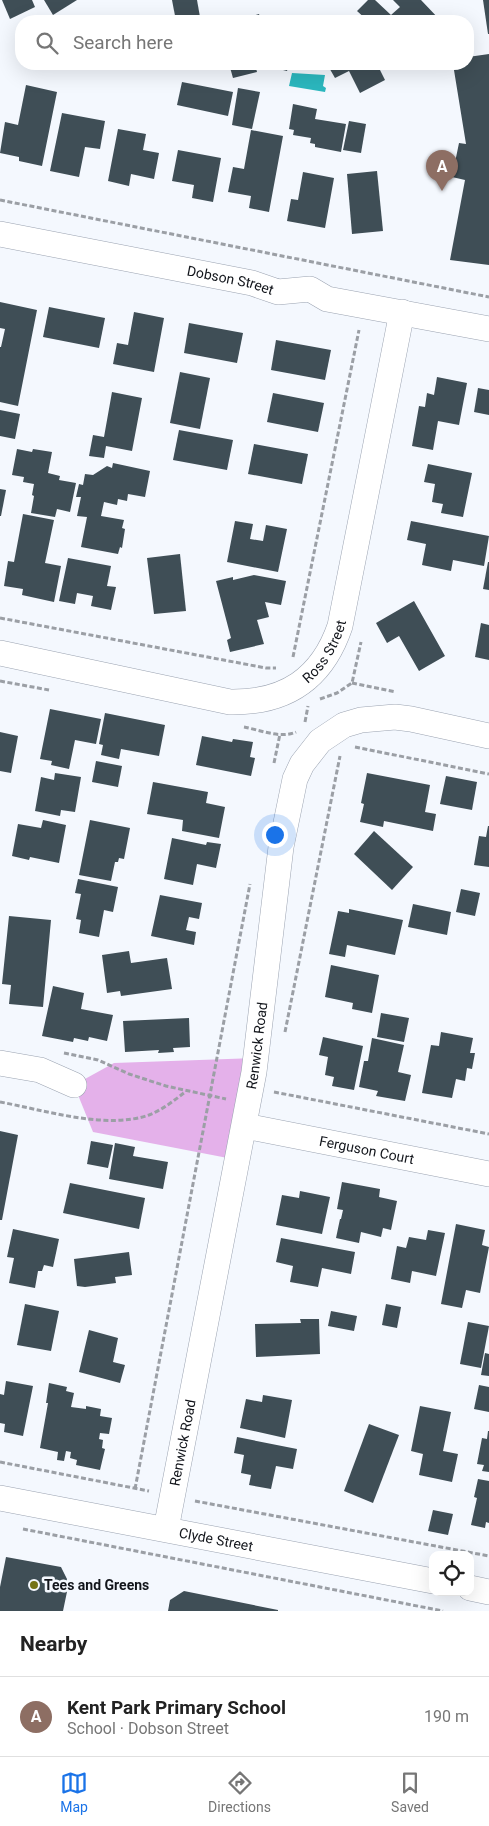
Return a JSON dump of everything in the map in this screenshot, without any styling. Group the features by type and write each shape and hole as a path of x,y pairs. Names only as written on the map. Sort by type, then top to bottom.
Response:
{"street":[{"name":"Dobson Street","path":"0,234 252,283 278,292 310,290 327,299 489,329"},
{"name":"Ross Street","path":"0,653 230,702 263,701 278,696 303,681 326,658 340,626 402,312"},
{"name":"Renwick Road","path":"166,1529 245,1126 257,1050 282,847 295,779 311,751 332,732 344,725 376,717 411,719 489,736"},
{"path":"0,1063 40,1070 74,1085"},
{"name":"Ferguson Court","path":"245,1126 489,1174"},
{"name":"Clyde Street","path":"0,1498 429,1580"},
{"path":"474,1589 489,1592"}],"path":[{"path":"0,200 489,297"},
{"path":"292,659 360,327"},
{"path":"0,618 266,668 280,666"},
{"path":"274,764 280,734"},
{"path":"352,747 489,774"},
{"path":"285,1034 340,754"},
{"path":"135,1489 251,881"},
{"path":"59,1052 98,1060 140,1078 185,1091 227,1100"},
{"path":"0,1102 93,1119 111,1120 150,1114 170,1103 185,1091"},
{"path":"272,1099 273,1092 489,1134"},
{"path":"0,1462 152,1492"},
{"path":"194,1500 489,1556"},
{"path":"19,1528 443,1611"}],"shaded area":[{"path":"256,1058 238,1160 93,1132 74,1085 114,1063"}],"water":[{"path":"292,73 325,75 323,86 326,88 325,92 289,86"}],"building":[{"path":"2,0 32,0 35,7 10,19"},
{"path":"44,0 77,0 53,15"},
{"path":"172,0 197,0 200,15 175,15"},
{"path":"368,0 375,0 391,15 361,15 357,11"},
{"path":"393,0 421,0 435,15 391,15 400,7"},
{"path":"483,0 489,0 489,34 488,34"},
{"path":"489,54 489,265 450,260 465,180 452,177 459,143 466,144 454,70 474,70 474,56"},
{"path":"231,70 256,70 257,72 233,78"},
{"path":"330,70 380,70 385,80 360,93 349,71 335,78"},
{"path":"182,82 233,92 228,116 177,105"},
{"path":"26,85 57,92 42,166 19,161 19,157 0,153 5,122 18,125"},
{"path":"238,88 260,92 252,129 232,125"},
{"path":"293,104 317,109 315,119 346,124 341,152 315,147 315,144 310,143 311,138 293,135 294,130 289,129"},
{"path":"62,113 105,121 100,149 85,147 79,177 50,171"},
{"path":"349,121 366,124 361,153 343,150"},
{"path":"118,129 146,134 143,150 159,153 154,179 131,174 129,186 108,181"},
{"path":"251,130 283,136 269,212 249,208 251,196 228,192 233,167 244,169"},
{"path":"178,150 221,158 213,202 192,198 194,185 172,181"},
{"path":"377,171 383,231 352,234 347,174"},
{"path":"303,172 334,178 325,228 287,221 291,199 298,200"},
{"path":"0,302 37,310 18,406 0,402 0,347 5,329 0,328"},
{"path":"49,307 105,318 99,348 43,337"},
{"path":"134,312 164,318 154,372 113,364 117,343 128,345"},
{"path":"189,323 243,333 237,363 184,353"},
{"path":"276,340 331,350 325,380 271,370"},
{"path":"180,372 210,378 200,429 170,423"},
{"path":"437,377 467,383 459,425 438,421 433,450 412,446 419,406 425,407 427,393 434,395"},
{"path":"478,388 489,390 489,415 474,412"},
{"path":"112,392 142,398 132,451 106,446 104,458 89,456 93,435 104,437"},
{"path":"273,393 324,403 318,432 267,422"},
{"path":"0,410 20,414 15,439 0,436"},
{"path":"179,430 233,440 227,470 173,460"},
{"path":"254,444 308,454 302,484 248,474"},
{"path":"17,449 32,452 33,449 52,452 48,473 60,476 59,480 76,483 70,512 57,509 55,517 31,513 34,484 23,482 24,477 12,475"},
{"path":"113,463 150,471 145,497 128,494 127,501 118,499 117,505 104,502 101,516 124,520 122,528 125,529 122,548 120,547 118,554 81,547 87,517 77,516 81,497 76,497 79,484 83,485 85,474 93,475 107,466 112,468"},
{"path":"428,464 472,473 463,517 441,513 443,504 432,502 435,484 424,482"},
{"path":"0,489 6,490 1,516 0,516"},
{"path":"23,514 54,520 45,563 61,566 54,602 22,595 23,589 4,586 8,561 14,562"},
{"path":"235,521 253,524 250,539 263,541 266,525 287,529 278,572 227,562"},
{"path":"411,521 489,536 484,566 453,560 451,571 422,565 426,544 407,540"},
{"path":"180,554 186,611 154,614 147,558"},
{"path":"68,558 111,566 107,586 116,587 111,610 91,606 93,596 77,593 75,604 59,601"},
{"path":"489,562 489,590 483,589"},
{"path":"254,575 286,581 281,605 265,602 269,617 257,620 264,644 230,652 227,640 231,638 216,581 233,577 233,580"},
{"path":"414,601 445,656 419,671 399,636 387,643 376,623"},
{"path":"481,623 489,625 489,660 475,657"},
{"path":"50,709 101,719 96,744 75,740 69,769 51,765 52,761 40,759"},
{"path":"105,713 165,725 159,756 121,749 119,759 101,755 103,745 99,744"},
{"path":"0,732 18,736 11,773 0,771"},
{"path":"202,736 232,742 233,739 253,742 250,757 255,758 251,776 196,765"},
{"path":"96,761 122,766 118,787 92,782"},
{"path":"55,773 81,777 75,812 61,810 60,816 35,811 41,777 54,780"},
{"path":"367,773 430,785 425,812 436,814 433,831 384,821 383,827 360,822 364,804 361,803"},
{"path":"446,776 477,782 472,810 440,804"},
{"path":"153,782 208,792 206,803 225,807 219,838 182,831 183,820 147,814"},
{"path":"43,820 66,825 59,863 30,857 29,860 12,856 18,824 41,828"},
{"path":"90,820 130,828 124,859 119,858 118,862 115,862 111,881 79,875"},
{"path":"488,826 489,867 474,865 479,836 486,837"},
{"path":"374,831 413,867 392,890 354,854"},
{"path":"172,838 206,845 207,842 221,844 216,868 197,864 193,885 164,879"},
{"path":"78,879 118,887 113,912 104,910 99,937 79,933 81,920 76,919 81,894 75,893"},
{"path":"461,889 480,893 475,916 456,912"},
{"path":"160,895 202,903 199,919 189,917 186,930 196,932 194,945 151,936"},
{"path":"413,904 451,912 447,935 408,927"},
{"path":"349,909 403,920 395,955 347,945 345,957 329,954 338,911 349,913"},
{"path":"9,916 51,920 43,1007 9,1004 11,985 2,984"},
{"path":"129,951 131,963 167,958 172,989 121,996 120,991 107,993 102,955"},
{"path":"331,965 379,975 372,1013 352,1009 353,1003 325,997"},
{"path":"53,986 84,993 81,1009 113,1015 107,1041 89,1037 88,1041 74,1038 73,1042 42,1036"},
{"path":"381,1013 409,1018 404,1042 377,1037"},
{"path":"189,1018 190,1047 173,1048 174,1052 158,1053 159,1050 125,1052 123,1021"},
{"path":"441,1032 473,1038 470,1053 475,1053 472,1069 467,1068 465,1081 456,1079 452,1098 422,1093 431,1045 439,1046"},
{"path":"323,1037 363,1046 354,1090 332,1086 334,1077 325,1075 328,1057 319,1055"},
{"path":"372,1038 404,1045 398,1072 411,1075 405,1101 376,1096 378,1091 359,1087 364,1061 368,1061"},
{"path":"0,1131 18,1135 2,1220 0,1220"},
{"path":"91,1141 113,1145 108,1168 87,1164"},
{"path":"115,1143 135,1147 133,1156 168,1162 163,1189 109,1179"},
{"path":"342,1182 380,1189 379,1197 397,1201 391,1230 383,1228 381,1237 361,1232 359,1243 336,1238 343,1210 337,1209"},
{"path":"70,1183 145,1198 139,1229 63,1213"},
{"path":"300,1191 330,1197 322,1234 276,1225 282,1195 299,1198"},
{"path":"456,1224 485,1230 482,1245 489,1247 480,1293 466,1290 462,1308 441,1304"},
{"path":"13,1229 59,1239 53,1267 44,1265 42,1271 38,1271 35,1288 9,1283 14,1258 7,1257"},
{"path":"428,1230 445,1233 436,1276 412,1271 410,1283 391,1279 397,1246 406,1248 409,1237 426,1240"},
{"path":"281,1238 355,1252 351,1274 322,1268 318,1287 290,1282 293,1266 276,1262"},
{"path":"129,1252 132,1275 115,1277 116,1283 85,1287 77,1286 74,1259"},
{"path":"25,1304 59,1311 51,1351 17,1345"},
{"path":"386,1304 401,1307 397,1328 382,1325"},
{"path":"331,1311 357,1316 354,1331 328,1326"},
{"path":"300,1319 319,1319 320,1354 256,1357 255,1324 301,1323"},
{"path":"468,1322 489,1326 481,1368 460,1364"},
{"path":"89,1330 118,1338 113,1362 125,1365 120,1383 79,1372"},
{"path":"485,1353 489,1354 489,1376 481,1375"},
{"path":"6,1381 33,1386 23,1436 4,1432 5,1424 0,1423 0,1394 4,1395"},
{"path":"49,1383 67,1387 66,1391 74,1393 71,1407 86,1409 86,1406 101,1409 100,1416 112,1418 109,1434 100,1433 99,1439 103,1440 102,1448 105,1449 100,1470 76,1465 77,1460 70,1458 71,1452 66,1451 64,1461 57,1460 58,1452 40,1448 48,1403 46,1403"},
{"path":"479,1385 489,1387 489,1412 474,1409"},
{"path":"263,1395 292,1400 285,1438 240,1428 246,1399 262,1402"},
{"path":"420,1406 451,1412 443,1451 458,1454 452,1482 419,1475 423,1454 411,1451"},
{"path":"369,1424 399,1435 373,1503 344,1491"},
{"path":"488,1431 489,1472 482,1471 484,1465 477,1464 482,1438 487,1439"},
{"path":"237,1437 297,1449 293,1469 276,1466 271,1489 249,1485 251,1475 241,1473 244,1455 234,1453"},
{"path":"478,1479 489,1481 489,1523 486,1522 485,1528 471,1525 477,1498 474,1497"},
{"path":"433,1510 453,1514 448,1535 428,1531"},
{"name":"Tees and Greens","path":"6,1557 61,1567 67,1579 66,1584 68,1587 63,1611 0,1611 0,1587"},
{"path":"184,1591 278,1611 168,1611 170,1600"}],"place":[{"name":"Kent Park Primary School","path":"442,191"},
{"name":"Tees and Greens","path":"34,1585"}]}
